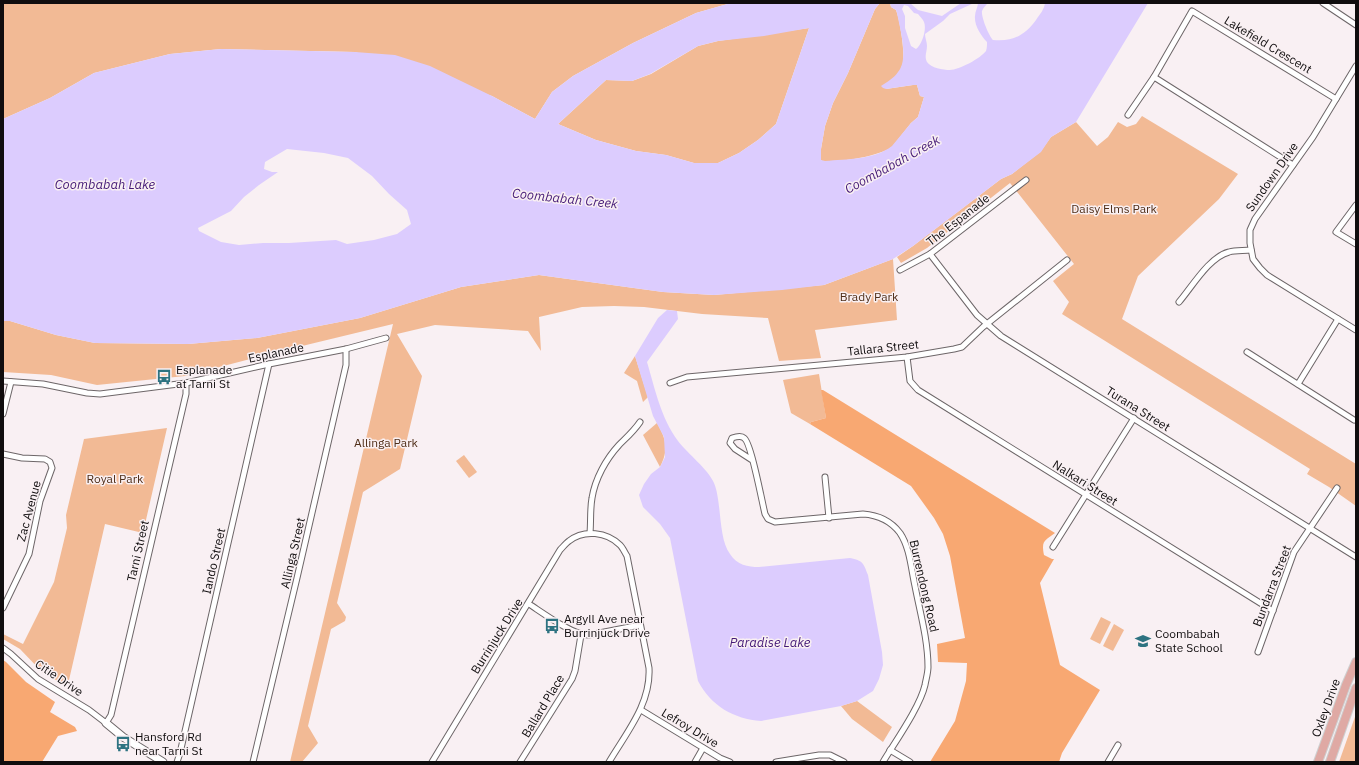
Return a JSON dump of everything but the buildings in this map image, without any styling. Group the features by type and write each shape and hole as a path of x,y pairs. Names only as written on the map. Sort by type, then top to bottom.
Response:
{"main road":[{"name":"Oxley Drive","path":"1318,762 1344,690 1356,662"},
{"name":"Oxley Drive","path":"1330,762 1356,688"}],"street":[{"path":"1324,3 1356,25"},
{"name":"Lakefield Crescent","path":"1128,115 1154,77 1192,11 1336,98"},
{"name":"Sundown Drive","path":"1356,66 1313,137 1255,219 1250,230 1250,243 1253,259 1267,275 1356,330"},
{"path":"1154,77 1293,165"},
{"name":"The Espanade","path":"900,270 930,254 1026,180"},
{"path":"1356,205 1336,232 1356,244"},
{"path":"1179,302 1212,261 1229,252 1251,250"},
{"name":"Turana Street","path":"930,254 977,315 1001,336 1356,557"},
{"name":"Tallara Street","path":"670,383 686,377 907,357 954,349 962,346 1067,260"},
{"path":"1298,384 1338,319"},
{"name":"Esplanade","path":"3,381 50,385 93,394 186,383 269,364 346,349 386,338"},
{"name":"Allinga Street","path":"253,762 296,586 346,365 346,349"},
{"path":"1246,352 1354,420"},
{"name":"Nalkari Street","path":"907,357 910,380 918,390 1086,496 1273,611"},
{"name":"Iando Street","path":"177,762 269,364"},
{"path":"3,414 12,382"},
{"name":"Tarni Street","path":"106,723 110,714 186,394 186,383"},
{"path":"1053,547 1134,418"},
{"path":"608,762 641,710 647,691 649,675 647,655 627,556 620,546 612,539 602,534 590,533 592,498 597,480 605,464 618,446 633,432 640,422"},
{"name":"Burrendong Road","path":"752,460 732,446 730,443 732,438 741,436 745,438 751,451 765,514 768,519 775,522 863,514 874,515 884,519 901,535 907,549 927,648 928,668 924,687 917,704 883,762"},
{"name":"Zac Avenue","path":"3,454 22,458 45,459 50,462 52,468 40,501 29,554 3,608"},
{"path":"825,477 830,518"},
{"name":"Bundarra Street","path":"1258,652 1294,552 1337,488"},
{"name":"Burrinjuck Drive","path":"432,762 529,604 560,550 569,540 579,535 590,533"},
{"path":"529,604 573,631 581,634 589,634 640,625"},
{"name":"Ballard Place","path":"520,762 572,679 575,671 581,634"},
{"name":"Citie Drive","path":"3,648 38,679 89,710 106,723"},
{"name":"Lefroy Drive","path":"641,710 720,758 730,762"},
{"path":"106,723 123,737 163,762"},
{"path":"1108,762 1118,745"},
{"path":"695,762 703,748"},
{"path":"890,750 910,762"},
{"path":"776,762 819,755 830,755 844,762"}],"green space":[{"path":"3,3 731,3 696,13 633,43 573,76 552,92 535,119 492,96 355,52 221,49 170,54 94,73 50,98 3,119"},
{"path":"880,3 890,3 891,7 896,10 903,52 902,66 886,89 917,85 920,96 924,97 918,117 911,123 892,147 886,150 858,158 838,161 822,161 821,149 825,126 833,103 848,73 875,9"},
{"path":"809,28 776,124 758,140 739,153 718,163 694,163 666,155 636,151 596,140 558,124 606,80 632,81 651,74 698,46 718,41"},
{"name":"Daisy Elms Park","path":"1142,116 1238,174 1219,199 1138,276 1122,319 1356,464 1356,506 1307,474 1310,469 1062,314 1069,302 1053,281 1074,264 1010,183 927,248 901,263 897,257 1001,179 1012,174 1040,152 1051,137 1076,122 1097,146 1108,137 1118,122 1127,127 1136,124"},
{"path":"893,259 897,320 815,330 821,358 779,361 768,318 702,314 644,307 582,307 539,317 541,351 528,331 435,325 397,334 422,376 400,469 363,492 337,603 346,617 345,621 331,629 308,726 318,743 302,762 290,762 393,324 185,376 97,385 51,375 3,372 3,321 10,321 56,335 95,343 188,344 257,338 360,318 461,287 539,275 663,292 714,295 824,285"},
{"path":"635,356 648,397 643,402 637,381 624,373"},
{"path":"819,374 826,418 811,422 810,424 791,413 783,380"},
{"path":"657,423 663,434 665,444 665,455 660,467 643,435"},
{"name":"Royal Park","path":"167,428 143,533 105,524 69,680 66,686 42,672 20,649 3,639 3,634 23,644 54,582 67,528 66,515 84,439"},
{"path":"464,455 477,472 469,478 456,461"},
{"path":"1101,617 1111,622 1100,644 1090,639"},
{"path":"1114,624 1124,630 1113,651 1103,646"},
{"path":"857,701 892,727 883,742 852,719 841,706"},
{"path":"1356,714 1356,762 1339,762"}],"shaded area":[{"path":"821,390 1055,533 1045,541 1043,546 1044,555 1054,559 1040,583 1060,665 1100,690 1062,753 1059,762 930,762 955,721 966,681 967,663 938,662 937,644 965,638 950,556 943,534 934,518 911,486 810,424 811,422 826,418"},
{"path":"3,660 26,682 55,702 50,712 75,727 77,731 58,736 42,762 3,762"}],"water":[{"name":"Coombabah Lake","path":"731,3 880,3 875,9 848,73 833,103 825,126 821,149 821,160 825,161 860,158 885,151 892,146 911,123 918,117 924,97 920,96 917,85 886,89 881,86 896,74 903,60 902,35 897,13 896,10 891,7 890,3 910,3 918,10 942,16 961,3 974,3 950,14 925,34 927,44 927,62 934,67 950,70 970,63 986,51 987,42 978,30 975,19 978,3 988,3 982,11 982,14 989,35 993,40 1007,40 1018,36 1027,30 1042,12 1045,3 1148,3 1076,122 1051,137 1041,152 1012,174 1001,179 913,246 893,259 824,285 714,295 663,292 539,275 461,287 360,318 257,338 188,344 95,343 56,335 10,321 3,321 3,119 50,98 94,73 170,54 221,49 355,52 395,55 430,66 535,119 552,92 573,76 633,43 696,13","holes":["904,5 908,6 914,13 918,14 925,25 923,37 916,49 911,46 905,28 905,16 902,9","809,28 776,124 758,140 739,153 718,163 694,163 666,155 636,151 596,140 558,124 606,80 632,81 650,74 698,46 718,41 764,36","287,149 324,153 348,158 372,176 407,210 411,224 397,234 374,240 347,244 336,240 239,245 221,242 199,231 198,228 231,211 244,197 278,172 272,172 264,169 265,162"]},
{"name":"Paradise Lake","path":"667,310 677,311 678,319 647,362 659,403 667,423 678,441 703,467 714,483 726,547 733,558 743,565 759,567 850,558 860,561 865,567 868,575 883,665 879,679 873,691 857,701 841,706 761,721 751,720 724,710 710,698 698,681 670,538 660,524 643,507 639,495 644,484 651,474 660,467 665,457 664,437 653,416 635,356 658,318"}],"place":[{"name":"Esplanade at Tarni St","path":"164,377"},
{"name":"Argyll Ave near Burrinjuck Drive","path":"552,626"},
{"name":"Coombabah State School","path":"1143,641"},
{"name":"Hansford Rd near Tarni St","path":"123,744"}],"water label":[{"name":"Coombabah Creek","path":"892,164"},
{"name":"Coombabah Creek","path":"565,198"}],"park label":[{"name":"Brady Park","path":"869,297"},
{"name":"Allinga Park","path":"386,443"}]}
